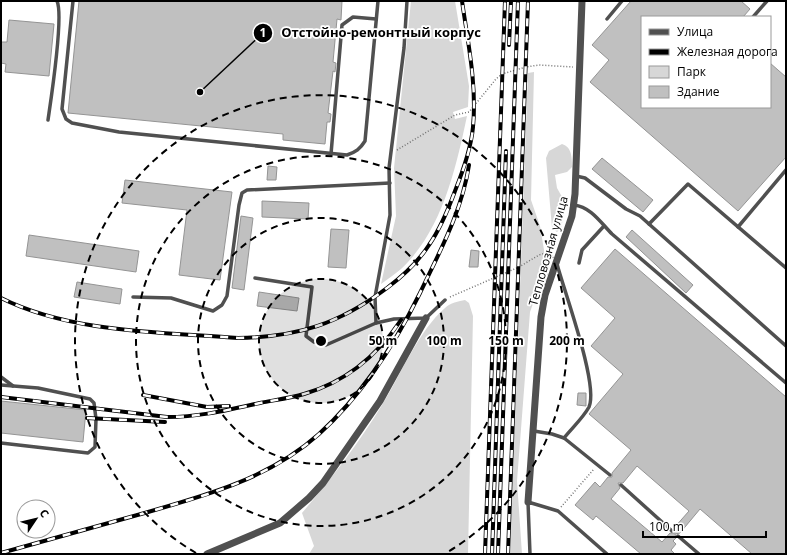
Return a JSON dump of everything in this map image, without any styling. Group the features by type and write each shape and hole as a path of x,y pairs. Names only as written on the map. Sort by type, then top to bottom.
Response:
{"street":[{"name":"Тепловозная улица","path":"528,502 541,317 545,295 574,205 582,1"},
{"path":"207,554 280,522 309,498 323,483 380,401 426,318"}],"lane":[{"path":"48,120 60,9 57,1"},
{"path":"72,1 62,109 66,119 72,123 119,132 346,155 361,148 365,141 378,1"},
{"path":"376,323 375,296 390,216 389,168 404,48 407,1"},
{"path":"607,19 622,1"},
{"path":"754,16 767,1"},
{"path":"331,154 342,25 353,17 376,19"},
{"path":"738,227 786,170"},
{"path":"576,176 590,180 626,209 640,216 786,346"},
{"path":"134,297 171,298 213,311 222,305 228,296 239,205 242,193 246,190 390,183"},
{"path":"649,224 688,184 786,268"},
{"path":"574,205 585,208 786,383"},
{"path":"579,263 582,250 604,226"},
{"path":"556,262 577,330 592,394 589,407 564,438"},
{"path":"255,278 312,287 306,336 314,342 326,345 376,323 394,319 426,318 445,300"},
{"path":"1,377 14,386"},
{"path":"1,385 38,388 92,400 95,409 95,447 88,453 1,443"},
{"path":"534,431 564,438 610,475"},
{"path":"621,485 672,530"},
{"path":"528,502 558,511 607,554"},
{"name":"Тепловозная улица","path":"528,502 530,554"},
{"path":"678,536 699,554"}],"path":[{"path":"391,154 455,115 469,112 491,84 502,74 539,65 579,68"},
{"path":"452,295 519,267 538,255 560,248"},
{"path":"558,511 597,465"}],"green space":[{"path":"411,1 455,1 469,86 468,107 453,112 455,119 467,116 452,177 437,218 415,254 401,269 381,284 396,216 394,168"},
{"path":"534,72 531,200 540,226 548,274 544,288 535,298 530,312 517,481 522,554 510,554 528,73"},
{"path":"562,144 570,150 572,167 567,172 555,175 557,188 566,204 561,228 557,232 552,228 546,158 549,151"},
{"path":"465,300 469,303 473,316 468,554 309,554 314,546 302,513 334,474 364,433 389,393 410,354 427,328 447,306 455,302"}],"building":[{"path":"79,1 342,1 341,20 337,19 333,62 336,63 335,72 333,71 328,113 331,114 330,122 327,122 325,144 283,140 283,134 68,113"},
{"path":"631,1 741,1 750,9 744,16 641,16 641,108 771,108 771,64 786,77 786,157 738,211 590,82 609,60 592,45"},
{"path":"9,20 54,24 49,76 5,72 6,64 1,63 1,42 7,42"},
{"path":"602,158 653,200 643,212 592,169"},
{"path":"268,166 277,167 276,180 267,180"},
{"path":"125,180 232,192 220,280 179,275 187,210 122,203"},
{"path":"262,201 309,203 308,219 262,217"},
{"path":"241,216 253,218 244,290 232,288"},
{"path":"331,229 349,230 346,268 328,267"},
{"path":"632,230 693,285 686,293 626,237"},
{"path":"29,235 139,251 136,272 26,256"},
{"path":"615,249 786,397 786,554 752,554 700,509 680,533 675,534 676,538 673,541 676,544 671,550 675,554 641,554 596,516 593,520 575,505 595,482 600,487 608,477 612,477 612,473 631,450 589,414 623,374 591,346 615,318 581,288","holes":["637,466 689,511 674,528 675,533 670,533 662,542 611,499 620,488 618,483 623,483"]},
{"path":"471,250 479,251 478,267 469,267"},
{"path":"77,282 122,289 120,304 74,297"},
{"path":"259,292 299,298 297,311 257,306"},
{"path":"578,393 586,393 586,406 577,405"},
{"path":"1,401 86,410 83,442 1,433"}],"railway":[{"path":"1,298 28,310 86,324 148,332 238,338 280,335 299,331 317,326 352,311 387,288 404,274 420,257 437,232 447,212 461,176 470,143 474,111 473,80 462,1"},
{"path":"485,554 505,1"},
{"path":"509,45 511,1"},
{"path":"498,554 518,1"},
{"path":"508,554 528,1"},
{"path":"492,554 506,151"},
{"path":"1,553 212,493 257,474 300,450 335,419 350,403 376,368 399,332 420,293 456,215 466,182 469,165"},
{"path":"1,397 167,417 191,416 225,411 299,395 319,389 334,382 347,375 371,356 382,345 401,320"},
{"path":"143,395 207,407 229,406"},
{"path":"87,418 165,422"}],"place":[{"name":"Отстойно-ремонтный корпус","path":"200,92"}]}
